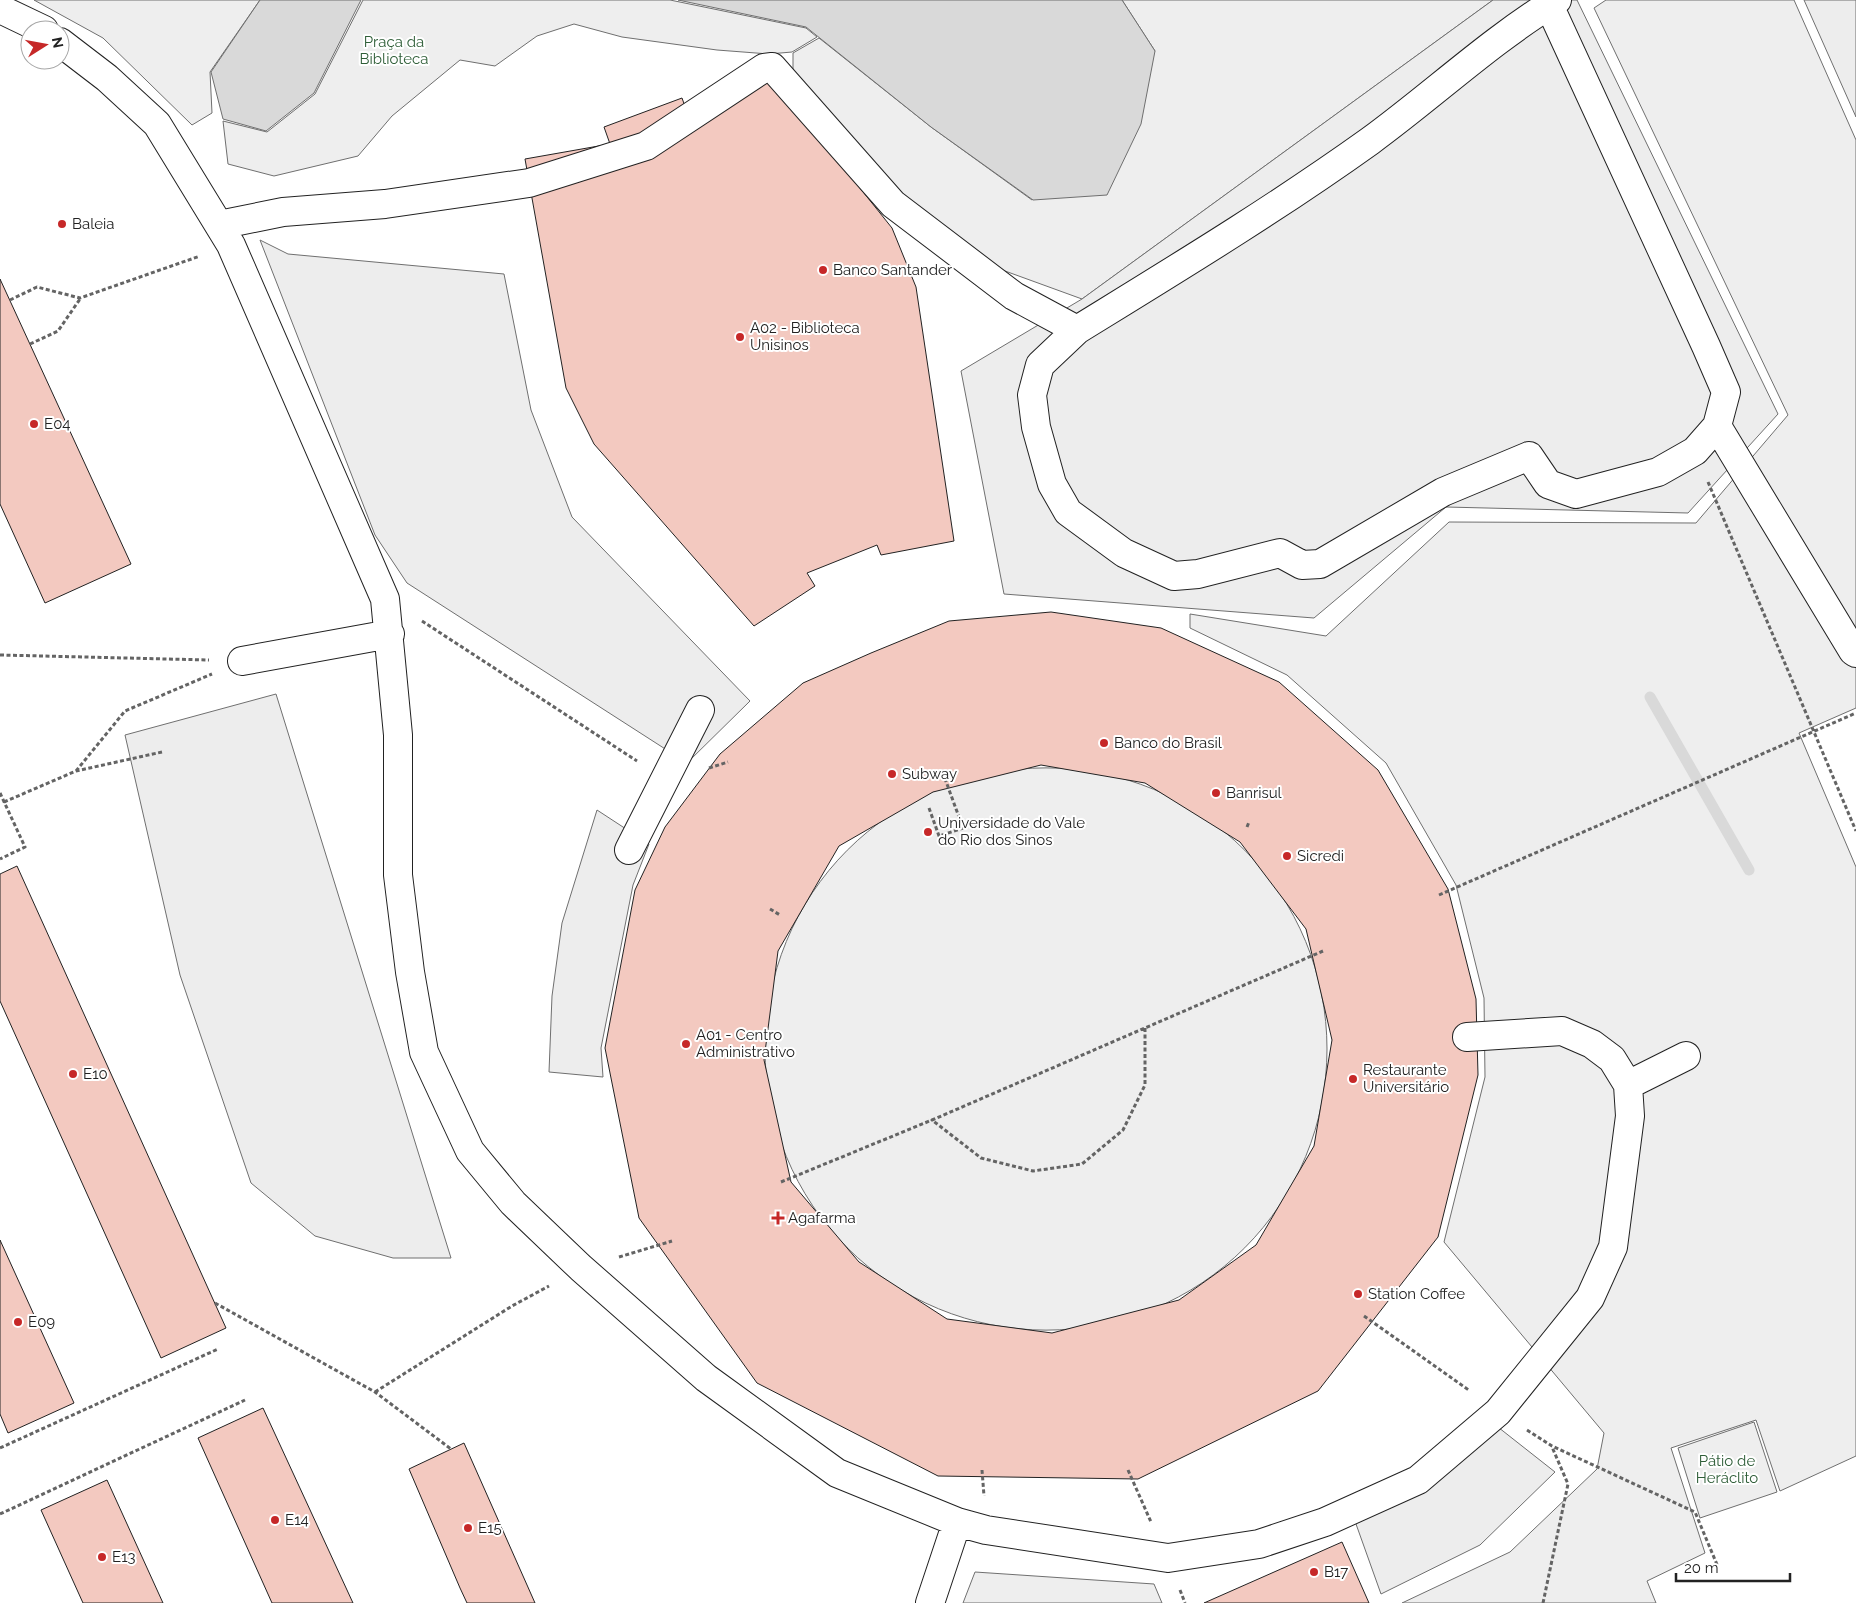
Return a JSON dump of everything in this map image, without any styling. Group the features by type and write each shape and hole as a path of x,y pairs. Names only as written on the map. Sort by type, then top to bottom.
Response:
{"lane":[{"path":"1553,3 1726,392 1717,426 1695,451 1658,472 1576,494 1548,484 1529,456 1443,492 1320,564 1302,565 1280,553 1198,574 1174,576 1124,554 1068,512 1052,484 1036,428 1032,395 1040,365 1077,330 1313,182 1398,120 1466,64 1553,3"},
{"path":"0,9 23,20"},
{"path":"70,50 108,78 157,124 225,235 385,599 390,634 398,735 398,875 410,972 424,1052 470,1151 512,1203 581,1268 706,1378 837,1472 957,1522 986,1530 1168,1558 1259,1544 1325,1522 1418,1480 1498,1412 1590,1298 1613,1247 1630,1116 1628,1085 1612,1059 1592,1044 1562,1031 1467,1037"},
{"path":"225,235 283,212 386,204 529,183 646,146 764,68 772,67 893,204 1014,296 1077,330"},
{"path":"1717,426 1853,651 1856,653"},
{"path":"242,661 390,634"},
{"path":"629,850 700,710"},
{"path":"1628,1085 1686,1056"},
{"path":"930,1603 957,1522"}],"path":[{"path":"30,344 58,331 80,298 225,235"},
{"path":"10,300 37,287 80,298"},
{"path":"1695,451 1856,831"},
{"path":"385,599 664,779 728,762"},
{"path":"0,655 242,661"},
{"path":"76,771 125,711 242,661"},
{"path":"1439,895 1856,713"},
{"path":"4,802 76,771 162,752"},
{"path":"929,808 939,836 962,828 944,776"},
{"path":"0,793 25,847 0,859"},
{"path":"1247,827 1249,822"},
{"path":"770,909 780,915"},
{"path":"781,1182 932,1120 1323,952"},
{"path":"932,1120 981,1158 1033,1171 1082,1164 1123,1130 1145,1085 1146,1028"},
{"path":"215,1303 375,1392 452,1449"},
{"path":"375,1392 512,1306"},
{"path":"1364,1316 1498,1412 1552,1446 1696,1512 1718,1567"},
{"path":"0,1448 218,1349"},
{"path":"0,1514 245,1400"},
{"path":"1543,1603 1568,1484 1552,1446"}],"green space":[{"path":"34,0 260,0 210,72 212,113 192,125 103,38"},
{"name":"Praça da Biblioteca","path":"363,0 670,0 806,28 817,37 792,52 769,54 717,50 622,37 574,24 537,36 495,66 460,60 392,116 358,156 274,176 228,164 223,121 267,132 315,94"},
{"path":"1122,0 1493,0 1082,299 994,267 937,224 833,133 793,84 793,53 819,38 931,127 1032,200 1155,51"},
{"path":"1606,0 1794,0 1856,140 1856,708 1799,733 1856,867 1856,1456 1780,1491 1756,1420 1671,1448 1705,1553 1647,1581 1656,1603 1402,1603 1510,1552 1597,1469 1604,1433 1444,1242 1485,1077 1484,998 1456,885 1386,763 1287,675 1190,628 1190,614 1326,636 1449,522 1696,523 1788,415 1594,8"},
{"path":"1046,768 1074,769 1101,773 1154,789 1202,815 1245,850 1280,893 1306,941 1322,994 1326,1021 1326,1077 1322,1104 1306,1157 1280,1205 1245,1248 1202,1283 1154,1309 1101,1325 1074,1329 1046,1330 1018,1329 991,1325 938,1309 890,1283 847,1248 812,1205 786,1157 770,1104 766,1077 765,1049 766,1021 770,994 786,941 812,893 847,850 890,815 938,789 991,773 1018,769"},
{"name":"Pátio de Heráclito","path":"1754,1422 1777,1492 1700,1518 1678,1448"},
{"path":"975,1572 1154,1584 1162,1603 963,1603"}],"shaded area":[{"path":"260,0 361,0 314,93 266,131 223,119 211,72"},
{"path":"678,0 1122,0 1155,51 1141,124 1107,195 1033,200 931,127 806,27"},
{"path":"1493,0 1577,0 1778,414 1688,513 1446,507 1314,618 1004,594 961,371 1082,299"},
{"path":"1804,0 1856,0 1856,117"},
{"path":"260,240 288,254 504,274 531,410 572,517 750,701 687,763 407,583 375,535"},
{"path":"276,694 451,1258 393,1258 315,1236 251,1183 180,975 125,735"},
{"path":"597,810 649,844 633,885 601,1048 603,1077 549,1072 552,996 562,923"},
{"path":"1489,1420 1555,1472 1480,1545 1381,1594 1351,1510"}],"building":[{"name":"A02 - Biblioteca Unisinos","path":"755,57 892,228 916,287 954,541 881,555 877,545 807,573 815,586 754,626 594,444 566,388 525,159 610,144 604,127 682,98 687,112"},
{"name":"E04","path":"0,279 131,564 45,603 0,504"},
{"name":"A01 - Centro Administrativo","path":"1051,612 1161,628 1279,682 1378,770 1448,889 1476,999 1478,1075 1438,1237 1318,1391 1138,1479 938,1476 757,1383 639,1218 605,1048 635,890 665,827 720,754 803,683 949,621","holes":["1041,765 1145,783 1240,842 1306,929 1332,1040 1314,1146 1256,1245 1179,1300 1052,1333 947,1319 859,1262 791,1182 764,1060 778,951 839,846 933,792"]},
{"name":"E10","path":"17,866 226,1328 161,1358 0,1001 0,874"},
{"name":"E09","path":"0,1240 74,1403 8,1433 0,1414"},
{"name":"E14","path":"263,1408 353,1603 272,1603 198,1438"},
{"name":"E15","path":"464,1443 535,1603 467,1603 460,1588 409,1469"},
{"name":"E13","path":"107,1480 163,1603 83,1603 41,1510"},
{"name":"B17","path":"1342,1542 1369,1603 1204,1603"}],"waterway":[{"path":"1650,697 1749,870"}],"place":[{"name":"Baleia","path":"62,224"},
{"name":"Banco Santander","path":"823,270"},
{"name":"A02 - Biblioteca Unisinos","path":"740,337"},
{"name":"E04","path":"34,424"},
{"name":"Banco do Brasil","path":"1104,743"},
{"name":"Subway","path":"892,774"},
{"name":"Banrisul","path":"1216,793"},
{"name":"Universidade do Vale do Rio dos Sinos","path":"928,832"},
{"name":"Sicredi","path":"1287,856"},
{"name":"A01 - Centro Administrativo","path":"686,1044"},
{"name":"E10","path":"73,1074"},
{"name":"Restaurante Universitário","path":"1353,1079"},
{"name":"Agafarma","path":"778,1218"},
{"name":"Station Coffee","path":"1358,1294"},
{"name":"E09","path":"18,1322"},
{"name":"E14","path":"275,1520"},
{"name":"E15","path":"468,1528"},
{"name":"E13","path":"102,1557"},
{"name":"B17","path":"1314,1572"}]}
